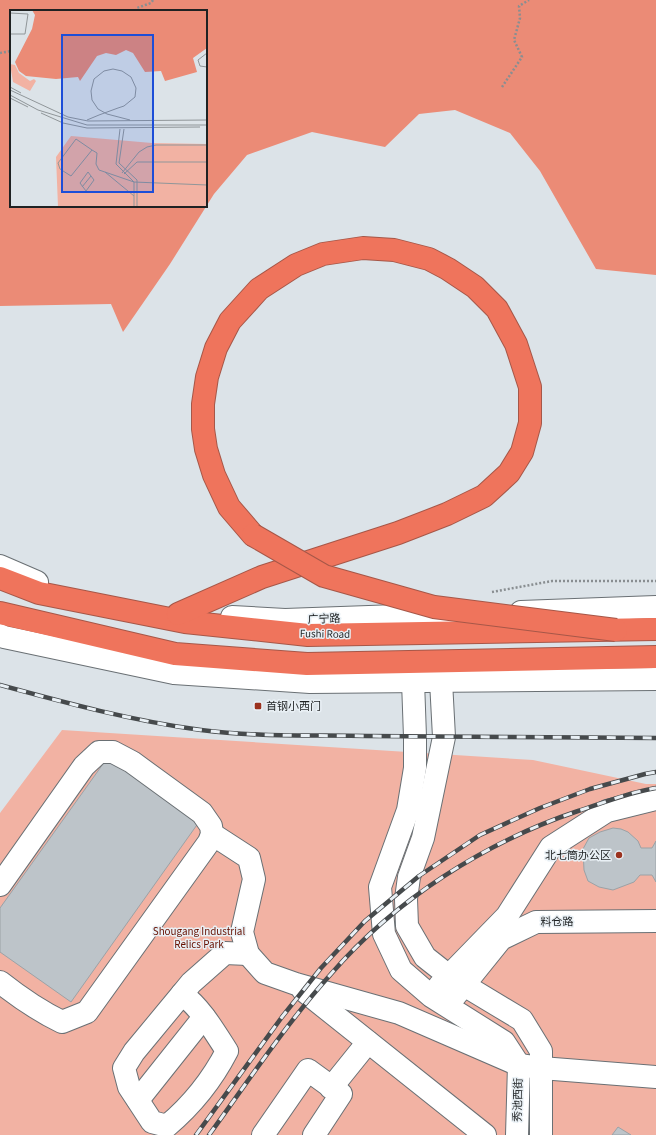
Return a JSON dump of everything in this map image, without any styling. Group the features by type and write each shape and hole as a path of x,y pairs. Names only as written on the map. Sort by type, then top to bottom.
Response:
{"highway":[{"path":"178,614 262,577 398,533 447,514 484,496 509,473 522,452 530,423 530,388 516,344 497,309 475,288 448,269 429,259 394,250 363,248 323,254 296,265 259,289 230,321 216,348 207,377 203,404 203,429 206,449 214,474 229,507 253,535 324,576 434,607 616,630"},
{"name":"Fushi Road","path":"0,578 39,594 185,622 308,635 656,629"},
{"path":"0,613 176,654 300,663 656,657"}],"street":[{"name":"广宁路","path":"0,566 45,586 105,601 178,614 285,620 656,607"},
{"path":"0,635 174,673 310,682 656,679"},
{"path":"412,681 415,768 408,810 380,887 384,934 401,970 438,1001 504,1042 519,1064"},
{"name":"秀池西街","path":"441,681 444,737 422,838 409,877 406,899 407,926 425,957 456,980 522,1020 541,1051 540,1135"},
{"path":"0,885 84,766 99,752 113,752 132,762 202,813 211,826 212,834 209,842 87,1012 62,1022 46,1014 0,982"},
{"path":"438,1001 507,916 551,847 607,811 656,799"},
{"path":"212,834 249,858 254,879 242,932 248,954 265,973 296,984 399,1013 519,1064 541,1068 656,1077"},
{"name":"料仓路","path":"456,980 501,939 536,922 656,922"},
{"path":"182,994 189,999 204,1016 227,1051 217,1070 184,1112 167,1126 152,1122 129,1087 124,1068 134,1052 191,983 225,954 248,954"},
{"path":"296,984 484,1135"},
{"path":"138,1100 204,1016"},
{"path":"331,1088 368,1042"},
{"name":"秀池西街","path":"517,1135 519,1064"},
{"path":"263,1135 308,1070 341,1094 314,1135"}],"path":[{"path":"136,10 137,8 151,3 153,0"},
{"path":"502,87 522,57 514,40 520,18 519,6 529,0"},
{"path":"0,53 10,51"}],"green space":[{"name":"Shougang Industrial Relics Park","path":"62,730 533,760 646,784 656,784 656,1135 0,1135 0,813"}],"shaded area":[{"path":"0,0 656,0 656,275 596,269 540,171 510,133 455,110 419,114 385,147 312,132 247,155 214,194 207,205 207,10 10,10 10,207 206,207 170,264 123,332 111,304 0,306"}],"building":[{"path":"108,757 199,822 71,1002 0,952 0,908"},
{"name":"北七筒办公区","path":"613,828 628,832 638,841 641,848 652,848 656,841 656,882 652,875 640,875 634,882 613,890 599,887 588,881 584,870 583,849 589,838 600,832"},
{"path":"618,1127 631,1135 612,1135"}],"railway":[{"path":"0,685 125,717 201,730 242,734 656,738"},
{"path":"196,1135 282,1017 321,968 365,921 419,876 480,835 540,808 590,789 656,772"},
{"path":"209,1135 268,1053 314,993 356,947 413,898 444,876 509,839 578,811 626,795 656,788"}],"place":[{"name":"首钢小西门","path":"258,706"},
{"name":"北七筒办公区","path":"619,855"}]}
